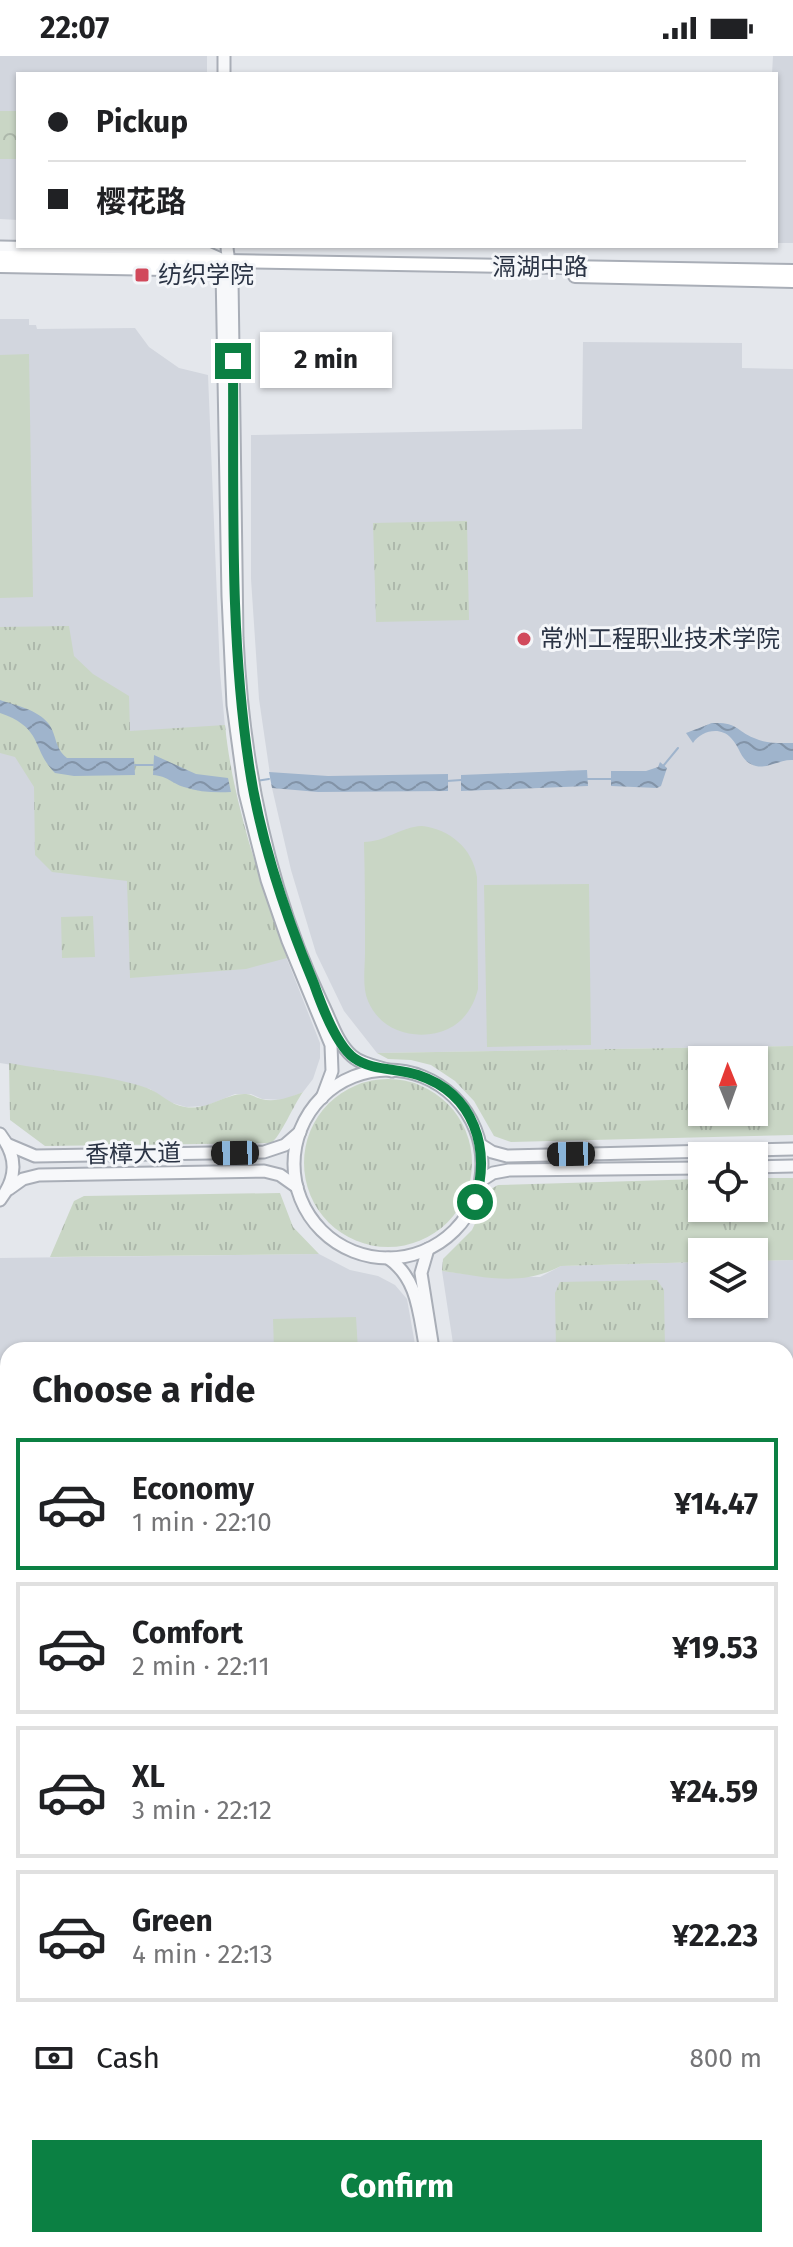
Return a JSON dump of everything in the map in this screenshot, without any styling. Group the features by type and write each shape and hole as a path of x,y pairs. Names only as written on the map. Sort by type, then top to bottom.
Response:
{"main road":[{"name":"滆湖中路","path":"0,257 227,267 793,281"},
{"name":"滆湖中路","path":"0,266 793,271"}],"street":[{"path":"51,248 203,251 227,267"},
{"path":"227,248 230,657 246,774 263,865 279,917 334,1058 322,1098"},
{"path":"250,792 295,938 342,1045 354,1058 392,1071"},
{"path":"392,1071 416,1074 452,1094 473,1123 481,1145 482,1180 475,1202 460,1226 447,1238 406,1257 387,1258 354,1252 325,1234 313,1221 297,1187 294,1160 301,1131 314,1106 322,1098 348,1079 365,1073 392,1071"},
{"name":"香樟大道","path":"9,1145 35,1156 264,1152 285,1145 301,1131"},
{"path":"0,1134 9,1145 14,1159 14,1174 9,1189 0,1200"},
{"path":"481,1145 507,1156 793,1149"},
{"path":"768,1167 793,1166"},
{"path":"482,1180 493,1173 509,1170 688,1168"},
{"name":"香樟大道","path":"9,1189 23,1179 39,1175 264,1171 280,1175 297,1187"},
{"path":"428,1249 421,1273 432,1342"},
{"path":"387,1258 409,1277 424,1342"}],"shaded area":[{"path":"0,56 207,56 207,72 16,72 16,220 0,219"},
{"path":"773,56 793,56 793,243 778,243 778,72 772,72"},
{"path":"0,319 29,319 29,325 36,325 37,329 135,328 149,347 179,368 208,375 220,672 228,760 248,841 285,954 320,1043 320,1058 313,1079 303,1092 284,1100 235,1094 206,1106 186,1107 169,1102 150,1089 129,1084 0,1063"},
{"name":"常州工程职业技术学院","path":"583,342 742,343 742,368 793,369 793,1046 377,1053 344,1011 316,953 291,870 272,788 259,699 251,579 251,435 582,429"},
{"path":"319,1254 350,1270 378,1276 395,1285 407,1299 415,1342 0,1342 0,1258"},
{"path":"793,1260 793,1342 453,1342 442,1271 482,1276 540,1277 561,1266 688,1262 688,1318 768,1318 768,1261"}],"green space":[{"path":"0,111 16,111 16,159 0,159"},
{"path":"29,354 33,597 0,598 0,355"},
{"path":"467,521 469,620 376,622 373,523"},
{"path":"69,626 74,656 93,674 129,696 130,731 225,725 241,814 287,958 246,969 130,978 127,881 52,872 35,855 34,787 15,757 0,753 0,627"},
{"path":"422,826 451,836 465,849 475,867 478,989 469,1010 454,1026 419,1035 389,1026 373,1011 366,996 364,842"},
{"path":"589,884 591,1045 487,1047 484,885"},
{"path":"93,916 95,957 62,958 61,917"},
{"path":"768,1046 793,1046 793,1135 511,1142 494,1136 474,1101 455,1081 431,1065 388,1059 377,1053 688,1048 688,1126 768,1126"},
{"path":"9,1063 130,1083 152,1090 175,1104 193,1108 237,1095 249,1094 272,1100 303,1092 279,1135 271,1143 45,1146 10,1120"},
{"path":"388,1079 420,1085 448,1103 466,1131 472,1163 466,1195 448,1223 420,1241 388,1247 356,1241 328,1223 310,1195 304,1163 310,1131 328,1103 356,1085"},
{"path":"768,1178 793,1178 793,1260 768,1261 768,1238 688,1238 688,1262 561,1266 532,1276 503,1279 442,1271 443,1259 472,1230 491,1189 498,1185 688,1179 688,1222 768,1222"},
{"path":"280,1193 293,1227 319,1254 50,1257 74,1201 84,1196"},
{"path":"657,1280 664,1290 665,1342 556,1342 555,1293 560,1282"},
{"path":"356,1317 358,1342 274,1342 273,1319"}],"water":[{"path":"0,700 26,708 44,718 67,758 134,758 135,775 74,776 55,773 24,725 0,713"},
{"path":"712,723 732,725 764,741 793,743 793,760 756,766 747,761 727,734 711,732 701,735 693,743 686,733"},
{"path":"154,755 196,774 228,778 231,792 195,790 153,775"},
{"path":"660,762 667,768 661,786 657,788 611,786 611,771 646,771 658,767"},
{"path":"587,770 588,786 461,791 461,775"},
{"path":"269,772 328,776 448,774 448,791 318,792 272,788"}],"waterway":[{"path":"664,765 678,748"},
{"path":"135,765 153,765"},
{"path":"256,781 269,779"},
{"path":"587,779 613,779"},
{"path":"447,781 461,780"}],"place":[{"name":"纺织学院","path":"142,275"},
{"name":"常州工程职业技术学院","path":"524,639"}],"route":[{"path":"233,361 240,696 263,837 295,938 342,1045 354,1058 370,1065 429,1079 452,1094 473,1123 481,1145 483,1164 475,1202"}]}
